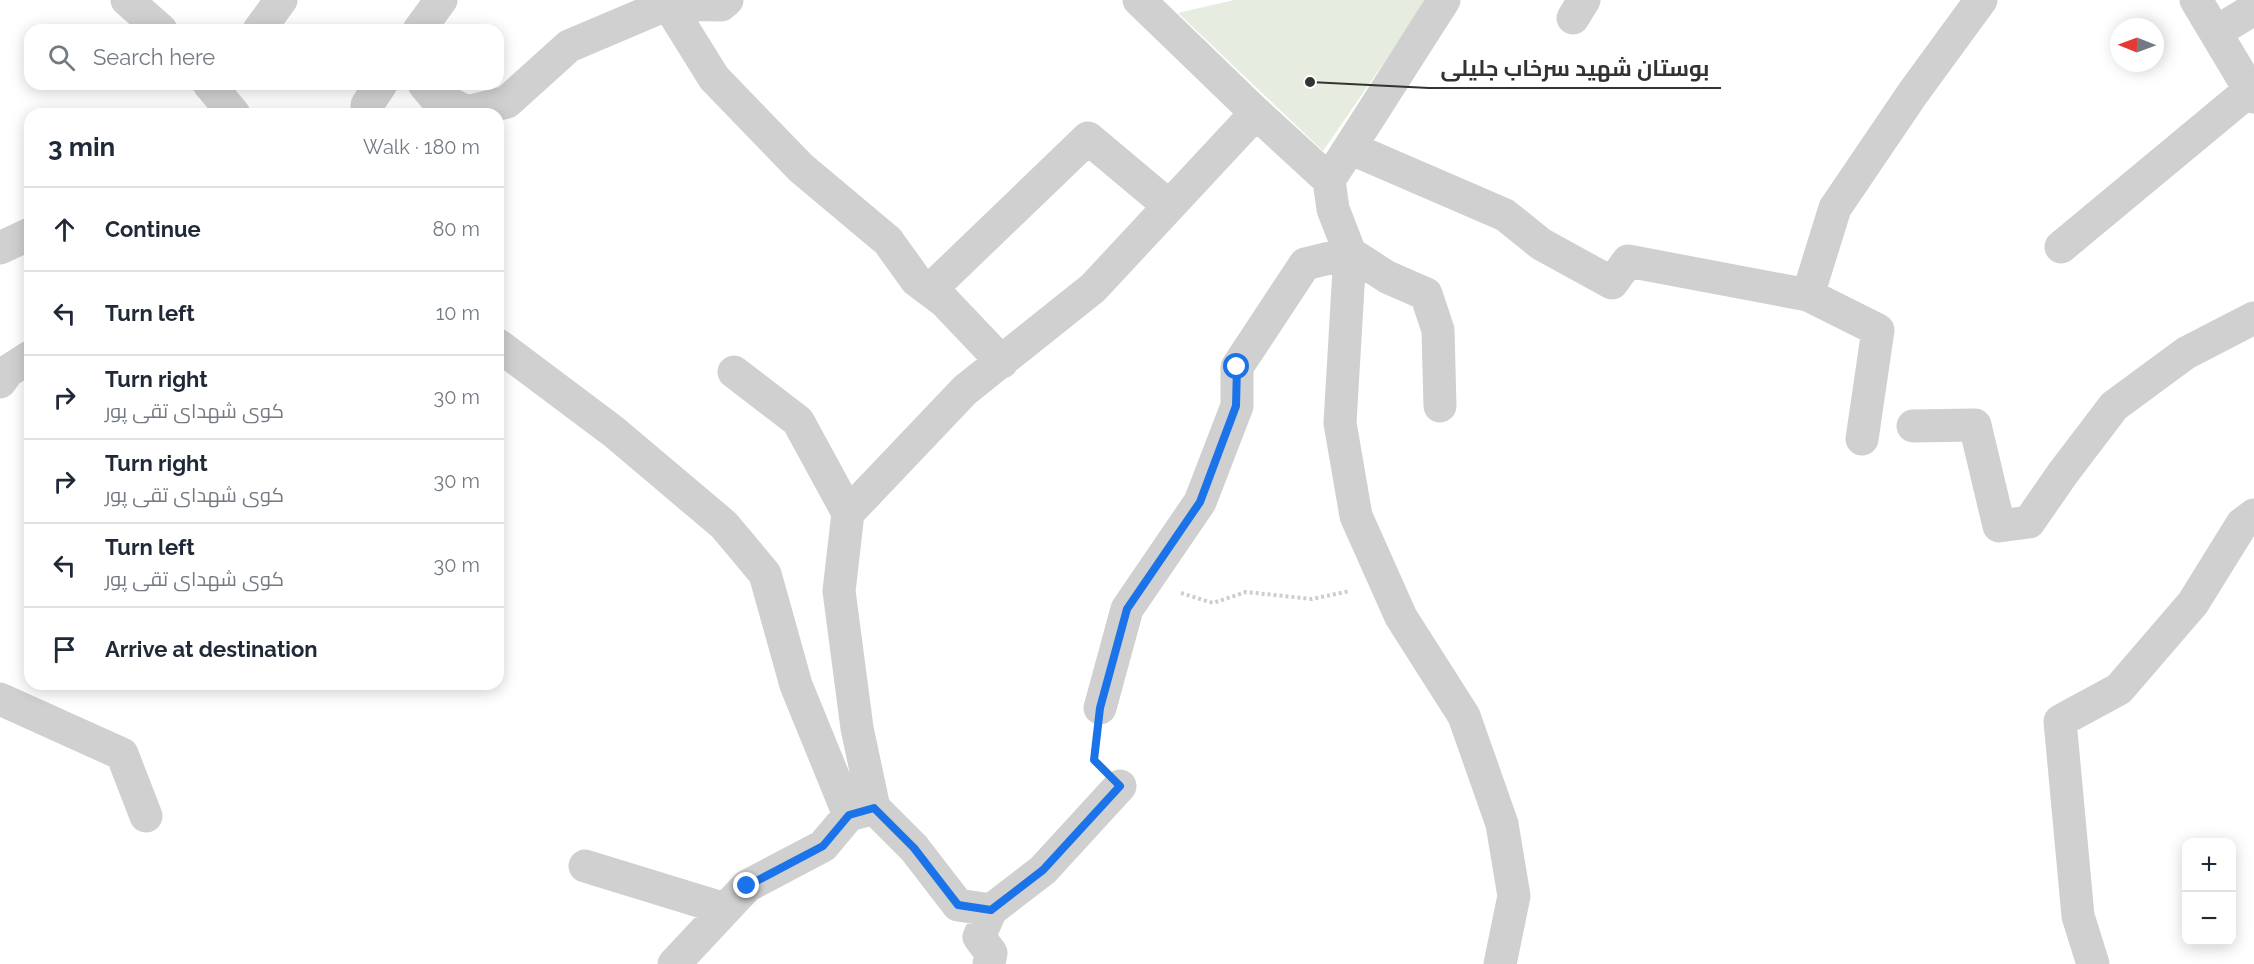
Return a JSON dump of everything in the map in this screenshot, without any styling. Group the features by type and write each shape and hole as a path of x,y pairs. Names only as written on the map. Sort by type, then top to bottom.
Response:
{"street":[{"path":"127,0 154,24"},
{"path":"263,24 281,0"},
{"path":"423,24 441,0"},
{"path":"483,108 507,102 569,46 668,4 722,5 727,0"},
{"path":"1142,0 1256,113 1329,180 1333,209 1350,253 1340,423 1356,516 1401,617 1464,716 1502,824 1514,896 1500,964"},
{"path":"1329,180 1444,0"},
{"path":"1808,295 1835,208 1913,93 1981,0"},
{"path":"2061,248 2252,94 2196,0"},
{"path":"668,4 714,78 801,168 888,242 916,280 944,301 1002,362"},
{"path":"2216,32 2254,9"},
{"path":"367,108 377,90"},
{"path":"429,90 459,108"},
{"path":"848,513 965,390 1093,288 1256,113"},
{"path":"930,290 1088,138 1169,206"},
{"path":"1350,148 1505,215 1541,244 1612,283 1628,261 1808,295 1878,330 1862,439"},
{"path":"0,248 24,237"},
{"path":"1100,708 1127,609 1200,502 1236,406 1237,367 1305,264 1350,253 1387,277 1426,294 1438,330 1440,406"},
{"path":"1913,426 1975,425 1999,526 2029,522 2063,472 2114,406 2186,353 2254,318"},
{"path":"504,350 614,432 724,525 765,574 796,685 862,812 914,848 958,905 991,910"},
{"path":"0,382 8,371 24,361"},
{"path":"734,372 798,421 848,513 839,591 857,728 862,812"},
{"path":"2094,964 2078,916 2060,721 2119,690 2193,603 2242,524 2254,514"},
{"path":"0,699 122,753 146,816"},
{"path":"989,964 991,953 979,937 991,910 1043,870 1120,786"},
{"path":"674,964 747,886 823,846 862,812"},
{"path":"585,866 725,909"}],"path":[{"path":"1145,583 1213,603 1246,592 1312,599 1386,583"},
{"path":"1100,708 1094,760 1120,786"}],"shaded area":[{"path":"1234,0 1427,0 1323,151 1178,13"}],"place":[{"name":"بوستان شهید سرخاب جلیلی","path":"1310,82"}],"route":[{"path":"747,886 823,846 849,815 874,808 914,848 958,905 991,910 1043,870 1120,786 1094,760 1100,708 1127,609 1200,502 1236,406 1237,367"}]}
